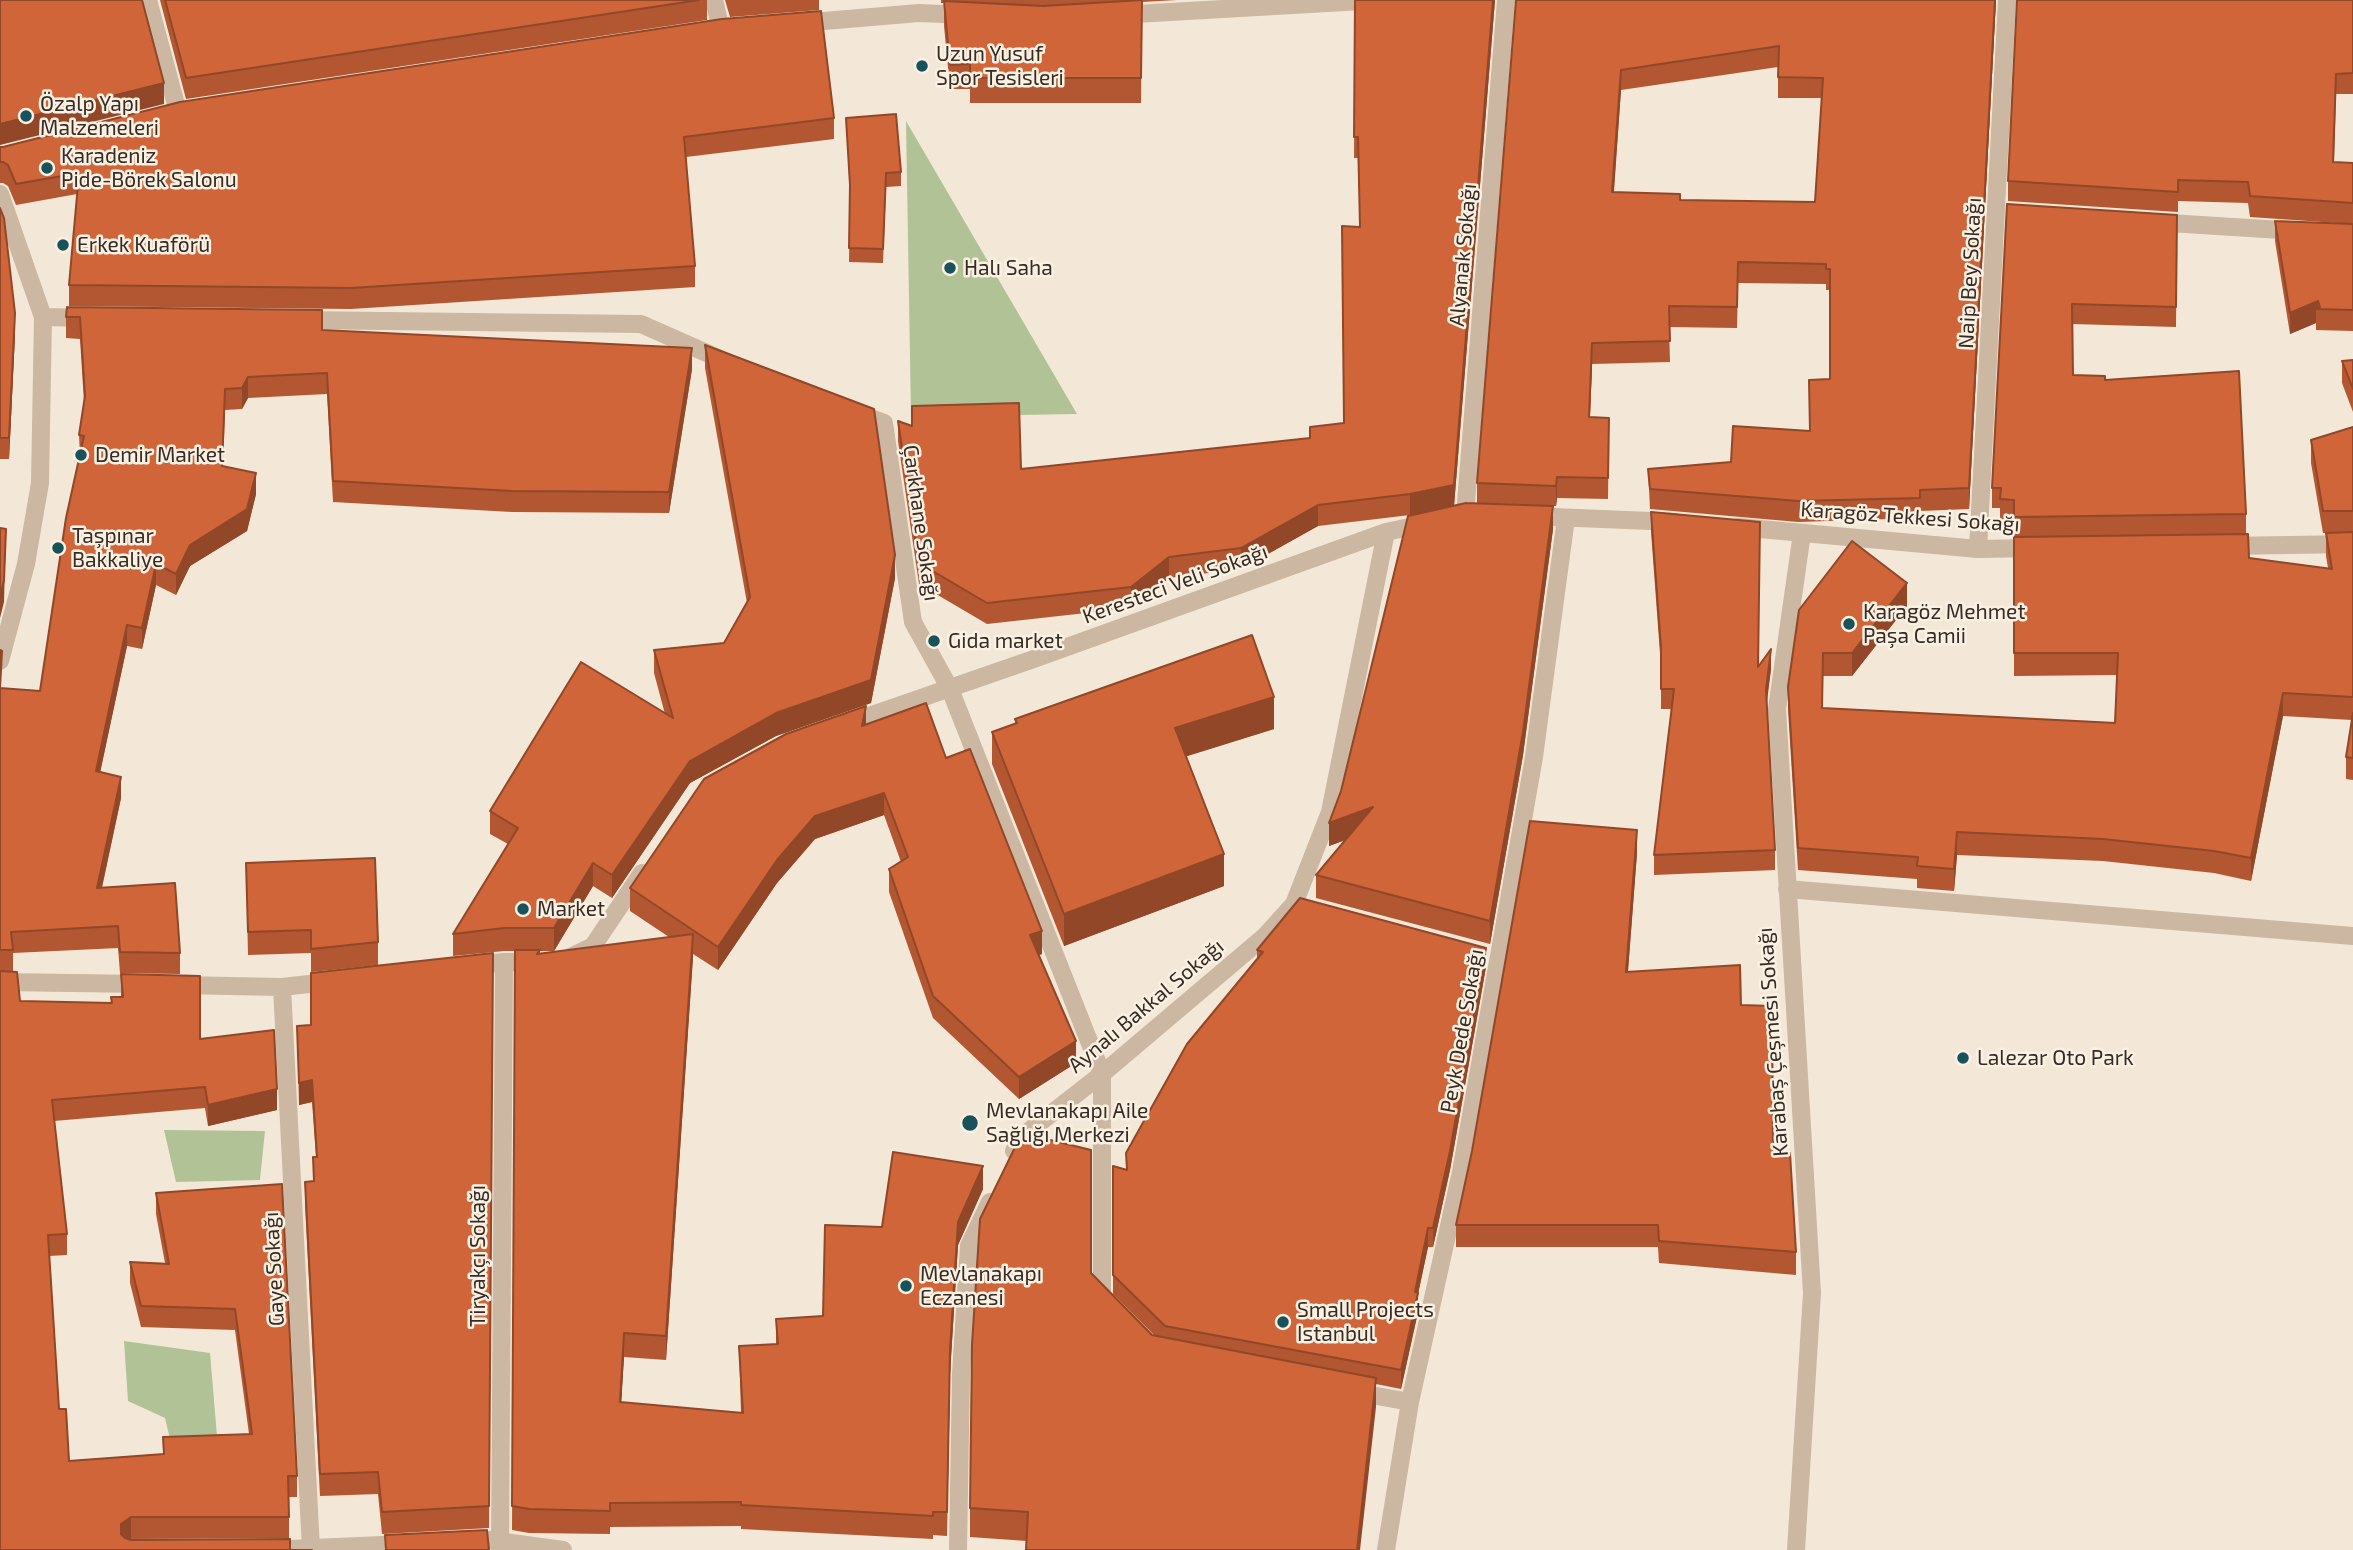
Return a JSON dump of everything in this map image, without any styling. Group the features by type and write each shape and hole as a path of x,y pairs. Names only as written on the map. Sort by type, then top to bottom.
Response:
{"street":[{"path":"148,0 178,112"},
{"path":"714,0 720,30"},
{"path":"1097,16 1380,0"},
{"name":"Alyanak Sokağı","path":"1458,517 1506,0"},
{"name":"Naip Bey Sokağı","path":"1978,549 2003,212 2007,0"},
{"path":"787,24 918,6 988,16"},
{"path":"0,194 43,317 40,483 26,565 0,661"},
{"path":"2133,221 2312,232"},
{"path":"43,317 112,318"},
{"path":"279,320 641,324 746,370"},
{"name":"Çarkhane Sokağı","path":"834,404 884,424 912,622 950,689 1102,1074"},
{"path":"1515,516 1698,524"},
{"name":"Keresteci Veli Sokağı","path":"833,729 1386,532 1458,517"},
{"name":"Peyk Dede Sokağı","path":"1386,1550 1410,1402 1461,1172 1490,956 1534,757 1566,517"},
{"name":"Karagöz Tekkesi Sokağı","path":"1724,526 1978,549 2062,548"},
{"name":"Aynalı Bakkal Sokağı","path":"1009,1162 1020,1138 1102,1074 1301,906 1330,812 1386,532"},
{"name":"Karabaş Çeşmesi Sokağı","path":"1796,1550 1812,1293 1777,709 1802,533"},
{"path":"2200,546 2353,544"},
{"path":"448,968 503,962 558,962 593,946 652,859"},
{"path":"1787,889 2353,936"},
{"name":"Tiryakçı Sokağı","path":"499,1545 503,962"},
{"path":"0,982 282,987 351,979"},
{"name":"Gaye Sokağı","path":"282,987 311,1549"},
{"path":"1102,1074 1102,1299 1121,1318"},
{"path":"958,1550 961,1374 969,1246 997,1186"},
{"path":"1344,1390 1410,1402"},
{"path":"472,1541 562,1550"},
{"path":"242,1550 418,1544"}],"green space":[{"name":"Halı Saha","path":"906,121 1077,414 911,417"},
{"path":"164,1130 265,1131 260,1180 176,1182"},
{"path":"124,1341 210,1353 217,1436 170,1439 165,1418 128,1401"}],"building":[{"path":"0,0 142,0 164,83 0,124"},
{"path":"165,0 699,0 186,78"},
{"path":"1142,0 1141,78 970,78 970,64 950,65 944,1 1043,6"},
{"path":"1355,0 1493,0 1454,485 1410,494 1318,505 1241,548 1169,557 1131,587 987,603 919,563 898,421 912,426 912,406 1019,403 1021,469 1310,438 1310,427 1344,423 1342,226 1360,227 1358,137 1354,137"},
{"path":"1516,0 1995,0 1969,488 1920,490 1920,498 1798,501 1650,489 1648,469 1731,462 1733,426 1810,431 1809,380 1830,379 1830,269 1826,269 1826,264 1738,262 1737,307 1669,306 1670,341 1592,343 1589,417 1609,418 1608,478 1557,477 1556,486 1477,483","holes":["1779,46 1778,77 1823,78 1815,202 1680,200 1680,194 1612,192 1621,70"]},
{"path":"2017,0 2353,0 2353,73 2336,74 2333,162 2353,163 2353,203 2250,196 2248,182 2178,180 2178,192 2008,181"},
{"path":"821,11 834,118 684,137 695,266 351,288 69,285 79,173 16,184 8,165 0,162 0,147 180,102 722,19"},
{"path":"896,114 901,172 886,173 883,249 849,248 850,185 846,118"},
{"path":"2007,204 2177,215 2176,307 2072,304 2073,375 2105,376 2105,380 2239,371 2246,514 2014,517 2014,500 2000,499 2001,488 1992,488"},
{"path":"0,208 4,218 15,313 9,438 0,438"},
{"path":"2275,221 2353,224 2353,310 2316,309 2320,307 2318,301 2290,313"},
{"path":"67,307 322,310 322,330 692,348 669,492 512,491 333,481 327,373 248,377 242,388 225,389 222,466 256,473 247,509 190,545 176,574 156,564 142,628 127,625 96,771 121,777 97,888 175,883 180,953 120,952 118,926 11,932 13,950 0,950 0,688 40,691 66,518 84,436 79,435 85,396 80,317 66,317"},
{"path":"705,345 874,409 895,555 871,680 776,713 690,761 612,875 593,863 554,928 504,928 453,934 518,828 490,811 581,662 673,718 654,650 724,643 750,597"},
{"path":"2353,360 2353,389 2342,361"},
{"path":"2353,427 2353,511 2323,511 2311,440"},
{"path":"1466,503 1553,506 1523,732 1490,921 1316,875 1373,807 1329,823 1341,791 1408,516"},
{"path":"1651,512 1760,522 1758,667 1771,649 1766,690 1775,850 1654,855 1674,689 1661,689 1661,648"},
{"path":"0,528 6,529 4,580 0,597"},
{"path":"2353,532 2353,697 2283,693 2251,858 2214,851 2103,839 1957,832 1954,869 1917,866 1918,857 1798,848 1788,687 1799,610 1852,541 1907,583 1852,653 1823,653 1822,708 2115,723 2118,653 2014,653 2014,537 2248,534 2249,558 2332,569 2326,533"},
{"path":"1252,635 1274,697 1175,728 1224,854 1064,914 992,732 1017,723 1015,719"},
{"path":"0,650 2,651 0,688"},
{"path":"926,703 946,758 970,749 1042,931 1030,935 1076,1041 1019,1077 933,996 889,869 908,857 884,793 815,816 777,860 718,947 630,888 704,779 786,734 866,706 862,726"},
{"path":"2353,713 2353,758 2346,757"},
{"path":"1530,821 1637,830 1626,972 1740,965 1741,1005 1772,1006 1773,1154 1790,1153 1796,1252 1659,1241 1658,1225 1456,1225 1472,1151"},
{"path":"375,858 378,942 311,949 311,930 248,932 246,863"},
{"path":"1300,898 1486,948 1450,1151 1433,1228 1428,1228 1415,1292 1418,1293 1401,1370 1165,1326 1113,1275 1113,1166 1127,1170 1126,1153 1187,1044 1263,952 1257,950"},
{"path":"693,934 666,1336 624,1333 620,1402 743,1413 739,1346 778,1344 776,1319 823,1316 825,1225 882,1227 893,1152 983,1166 958,1222 950,1350 947,1512 933,1512 933,1516 741,1505 741,1502 610,1503 610,1511 529,1509 512,1506 515,950 540,950 537,954"},
{"path":"493,953 489,1506 382,1512 378,1472 320,1474 305,1182 314,1181 313,1157 317,1157 312,1080 299,1083 297,1026 311,1025 311,973"},
{"path":"0,971 17,972 20,1001 112,1003 111,997 123,997 121,974 200,976 200,1039 274,1030 277,1089 208,1105 205,1087 52,1100 67,1234 48,1235 59,1409 66,1409 69,1461 164,1454 163,1437 252,1434 235,1309 141,1306 130,1262 169,1264 156,1193 282,1184 297,1476 288,1476 289,1517 131,1517 121,1524 121,1534 131,1540 290,1539 290,1550 0,1550"},
{"path":"1022,1133 1091,1150 1091,1273 1152,1335 1376,1378 1357,1550 1026,1550 1028,1512 970,1508 972,1345 980,1219"},
{"path":"487,1530 489,1550 386,1550 385,1535"}],"place":[{"name":"Uzun Yusuf Spor Tesisleri","path":"922,66"},
{"name":"Özalp Yapı Malzemeleri","path":"26,116"},
{"name":"Karadeniz Pide-Börek Salonu","path":"47,168"},
{"name":"Erkek Kuaförü","path":"63,245"},
{"name":"Halı Saha","path":"950,268"},
{"name":"Demir Market","path":"81,455"},
{"name":"Taşpınar Bakkaliye","path":"58,548"},
{"name":"Karagöz Mehmet Paşa Camii","path":"1849,624"},
{"name":"Gida market","path":"934,641"},
{"name":"Market","path":"523,909"},
{"name":"Lalezar Oto Park","path":"1963,1058"},
{"name":"Mevlanakapı Aile Sağlığı Merkezi","path":"970,1123"},
{"name":"Mevlanakapı Eczanesi","path":"906,1286"},
{"name":"Small Projects Istanbul","path":"1283,1322"}]}
